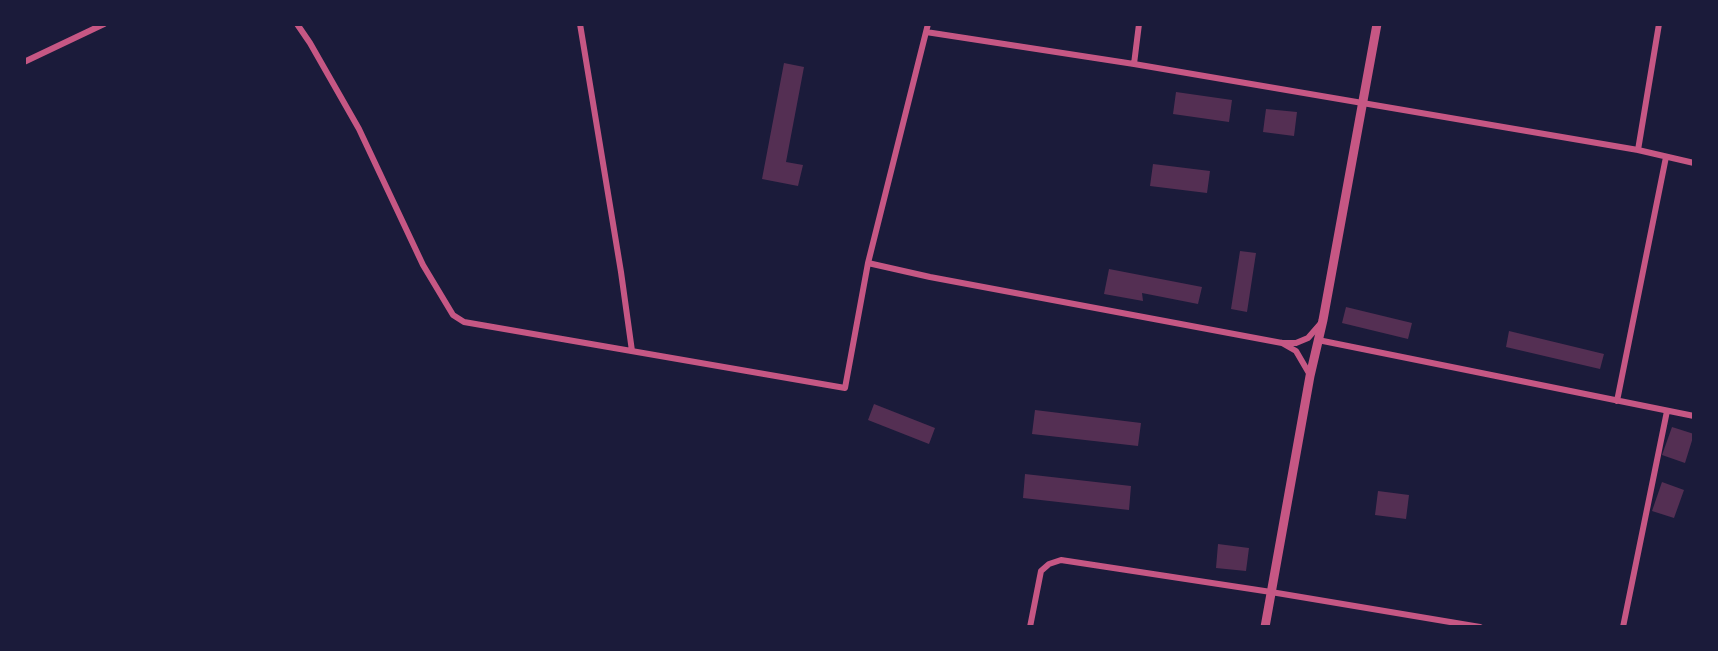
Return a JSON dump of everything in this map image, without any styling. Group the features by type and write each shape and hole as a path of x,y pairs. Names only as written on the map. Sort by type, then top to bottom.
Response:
{"street":[{"path":"24,62 104,24"},
{"path":"297,24 359,129 418,256 453,315 464,322 845,388 868,263 928,24"},
{"path":"580,24 632,351"},
{"path":"1134,64 1139,24"},
{"path":"1265,627 1377,24"},
{"path":"1638,150 1659,24"},
{"path":"926,32 1134,64 1638,150 1694,163"},
{"path":"1617,401 1666,157"},
{"path":"868,263 930,277 1282,343 1296,343 1308,338 1323,320"},
{"path":"1318,340 1694,417"},
{"path":"1282,343 1296,351 1310,376"},
{"path":"1623,627 1667,411"},
{"path":"1030,627 1041,571 1049,564 1061,560 1480,627"}],"building":[{"path":"784,63 804,67 786,162 803,165 798,186 762,179"},
{"path":"1176,92 1232,100 1229,122 1173,114"},
{"path":"1266,109 1297,112 1294,136 1263,132"},
{"path":"1153,164 1210,171 1207,193 1150,186"},
{"path":"1240,251 1256,253 1247,312 1231,309"},
{"path":"1109,269 1202,287 1198,304 1142,293 1143,301 1104,294"},
{"path":"1346,307 1412,323 1408,339 1342,323"},
{"path":"1509,331 1604,354 1600,369 1506,347"},
{"path":"874,404 935,428 929,444 868,420"},
{"path":"1035,410 1141,423 1138,446 1032,434"},
{"path":"1672,427 1694,434 1685,463 1662,455"},
{"path":"1025,474 1131,486 1129,510 1023,498"},
{"path":"1662,482 1684,490 1674,518 1652,511"},
{"path":"1378,491 1409,495 1406,519 1375,515"},
{"path":"1218,544 1249,548 1246,571 1216,568"}]}
